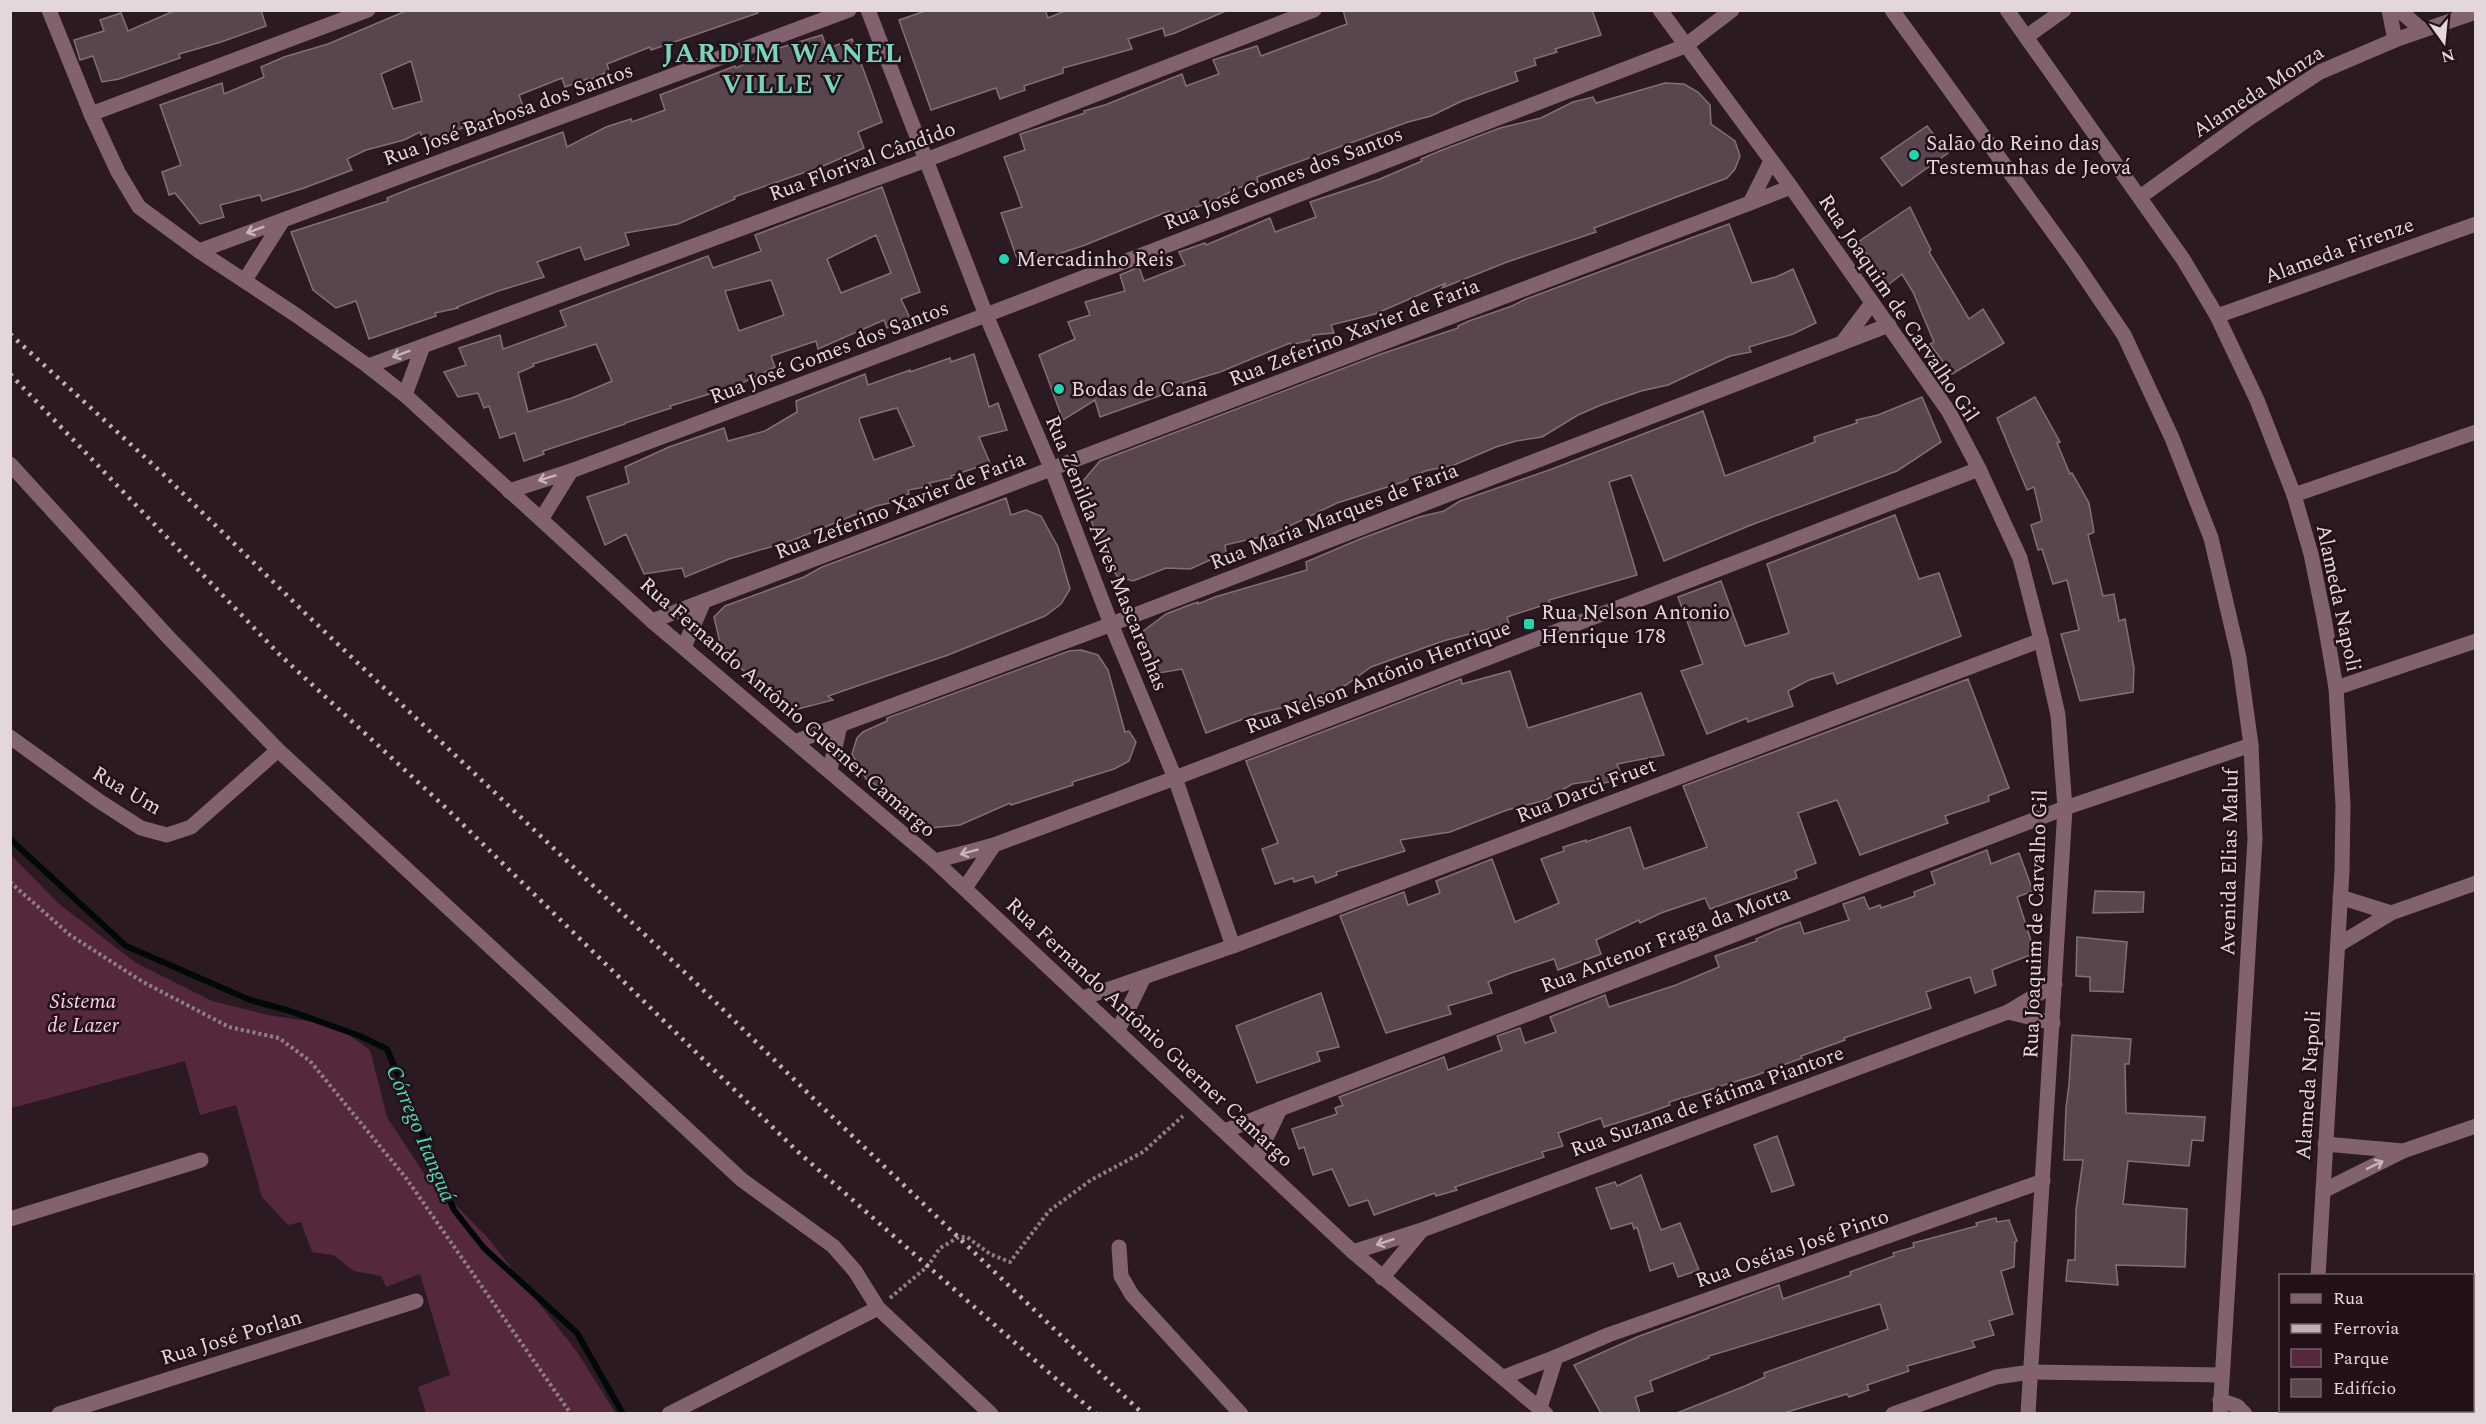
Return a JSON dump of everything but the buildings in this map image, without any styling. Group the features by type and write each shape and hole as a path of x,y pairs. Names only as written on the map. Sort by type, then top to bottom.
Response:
{"street":[{"name":"Rua Fernando Antônio Guerner Camargo","path":"49,10 91,114 118,172 139,207 199,251 245,280 368,366 405,395 652,621 797,741 965,888 1382,1278 1543,1411"},
{"path":"91,114 368,10"},
{"name":"Rua José Barbosa dos Santos","path":"199,251 849,10"},
{"name":"Rua Zenilda Alves Mascarenhas","path":"868,10 986,315 1052,470 1111,624 1175,778 1233,946"},
{"name":"Rua Florival Cândido","path":"368,366 926,160 1314,10"},
{"name":"Rua Joaquim de Carvalho Gil","path":"1660,10 1791,187 1949,412 1979,469 2020,558 2058,715 2065,808 2028,1413"},
{"name":"Rua José Gomes dos Santos","path":"509,491 571,471 986,315 1685,45 1731,10"},
{"name":"Avenida Elias Maluf","path":"1892,10 2074,261 2124,335 2172,438 2211,538 2239,658 2252,745 2254,851 2220,1407"},
{"name":"Alameda Napoli","path":"2007,10 2183,259 2217,316 2257,400 2294,495 2311,554 2336,688 2343,805 2338,945 2318,1274"},
{"path":"2026,37 2064,10"},
{"path":"2389,10 2395,40"},
{"path":"2398,10 2422,30"},
{"name":"Alameda Monza","path":"2140,197 2251,117 2320,72 2395,40 2475,12"},
{"path":"1750,203 1772,161"},
{"name":"Rua Zeferino Xavier de Faria","path":"652,621 1791,187"},
{"path":"245,280 283,220"},
{"name":"Alameda Firenze","path":"2217,316 2475,224"},
{"path":"1842,343 1872,303"},
{"name":"Rua Maria Marques de Faria","path":"797,741 1111,624 1889,325"},
{"path":"405,395 423,346"},
{"path":"2294,495 2475,432"},
{"path":"10,464 169,638 278,750 742,1180 832,1246 855,1271 878,1308 991,1413"},
{"name":"Rua Nelson Antônio Henrique","path":"935,861 994,845 1175,778 1979,469"},
{"path":"542,518 571,471"},
{"path":"684,647 704,602"},
{"name":"Rua Darci Fruet","path":"1083,998 1233,946 2041,640"},
{"path":"2336,688 2475,641"},
{"path":"830,770 840,725"},
{"name":"Rua Um","path":"10,737 141,828 167,835 191,826 278,750"},
{"name":"Rua Antenor Fraga da Motta","path":"1225,1131 2065,808 2252,745"},
{"path":"965,888 994,845"},
{"path":"2338,945 2391,913 2475,883"},
{"path":"2340,897 2391,913"},
{"path":"1118,1030 1144,977"},
{"name":"Rua Suzana de Fátima Piantore","path":"1353,1252 1422,1230 2008,1012 2055,984"},
{"path":"2008,1012 2053,1023"},
{"path":"1256,1160 1281,1109"},
{"path":"2323,1191 2403,1151 2475,1126"},
{"path":"2325,1144 2403,1151"},
{"path":"10,1219 201,1160"},
{"name":"Rua Oséias José Pinto","path":"1504,1377 1608,1335 2043,1181"},
{"name":"Rua Suzana de Fátima Piantore","path":"1382,1278 1422,1230"},
{"path":"1119,1247 1121,1276 1132,1295 1241,1413"},
{"name":"Rua José Porlan","path":"59,1413 416,1301"},
{"path":"669,1413 692,1408 878,1308"},
{"path":"1543,1411 1556,1357"},
{"path":"1893,1413 1996,1377 2031,1371 2221,1375"},
{"path":"2220,1407 2237,1406 2245,1413"}],"path":[{"path":"10,882 70,935 143,982 229,1027 279,1038 309,1061 406,1178 571,1413"},
{"path":"878,1308 928,1266 940,1248 959,1237 968,1237 990,1254 1010,1262 1049,1211 1091,1180 1143,1152 1197,1104"}],"green space":[{"name":"Sistema de Lazer","path":"11,855 58,903 136,963 212,1001 268,1015 335,1025 370,1050 387,1117 423,1172 488,1238 577,1352 615,1412 426,1413 418,1387 450,1375 420,1274 386,1287 381,1276 354,1271 333,1255 312,1252 301,1222 288,1225 262,1197 236,1105 200,1115 185,1061 12,1108"}],"waterway":[{"name":"Córrego Itanguá","path":"10,839 126,946 250,1000 290,1011 360,1036 387,1049 454,1210 484,1248 577,1333 623,1414"}],"railway":[{"path":"10,334 161,472 306,614 697,984 1143,1414"},
{"path":"10,374 280,655 446,808 797,1151 1096,1414"}],"place":[{"name":"Salão do Reino das Testemunhas de Jeová","path":"1914,155"},
{"name":"Mercadinho Reis","path":"1004,259"},
{"name":"Bodas de Canã","path":"1059,389"},
{"name":"Rua Nelson Antonio Henrique 178","path":"1529,624"}],"district":[{"name":"JARDIM WANEL VILLE V","path":"783,68"}]}
